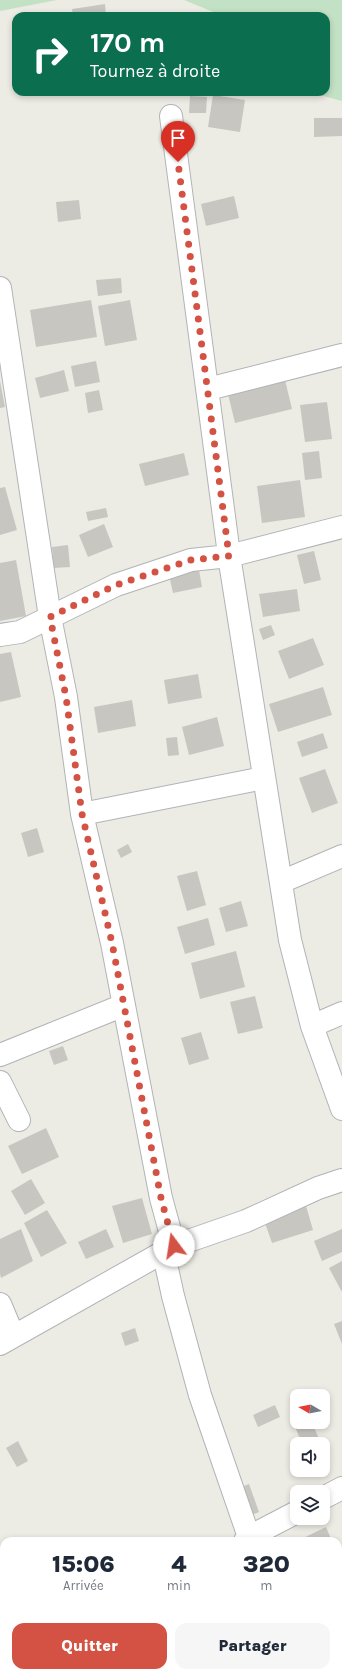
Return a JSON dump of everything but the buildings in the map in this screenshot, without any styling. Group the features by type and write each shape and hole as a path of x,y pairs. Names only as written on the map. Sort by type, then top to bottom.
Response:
{"street":[{"path":"171,116 229,556 290,940 312,1026 342,1109"},
{"path":"0,288 50,617 66,697 82,814 112,943 161,1198 169,1248 166,1264 173,1296 200,1395 246,1537"},
{"path":"208,389 342,355"},
{"path":"0,635 20,632 124,582 191,560 229,556 342,527"},
{"path":"82,814 264,778"},
{"path":"281,882 342,856"},
{"path":"0,1055 124,1005"},
{"path":"312,1026 342,1014"},
{"path":"0,1082 19,1120"},
{"path":"0,1304 7,1340 169,1248 246,1221 318,1188 342,1180"},
{"path":"330,1494 342,1488"},
{"path":"251,1537 290,1516"}],"green space":[{"path":"0,0 57,0 0,11"},
{"path":"184,0 342,0 342,101 324,96 330,96 330,12 213,12"}],"route":[{"path":"174,1246 161,1198 112,943 82,814 66,697 50,617 116,585 191,560 229,556 178,162"}]}
